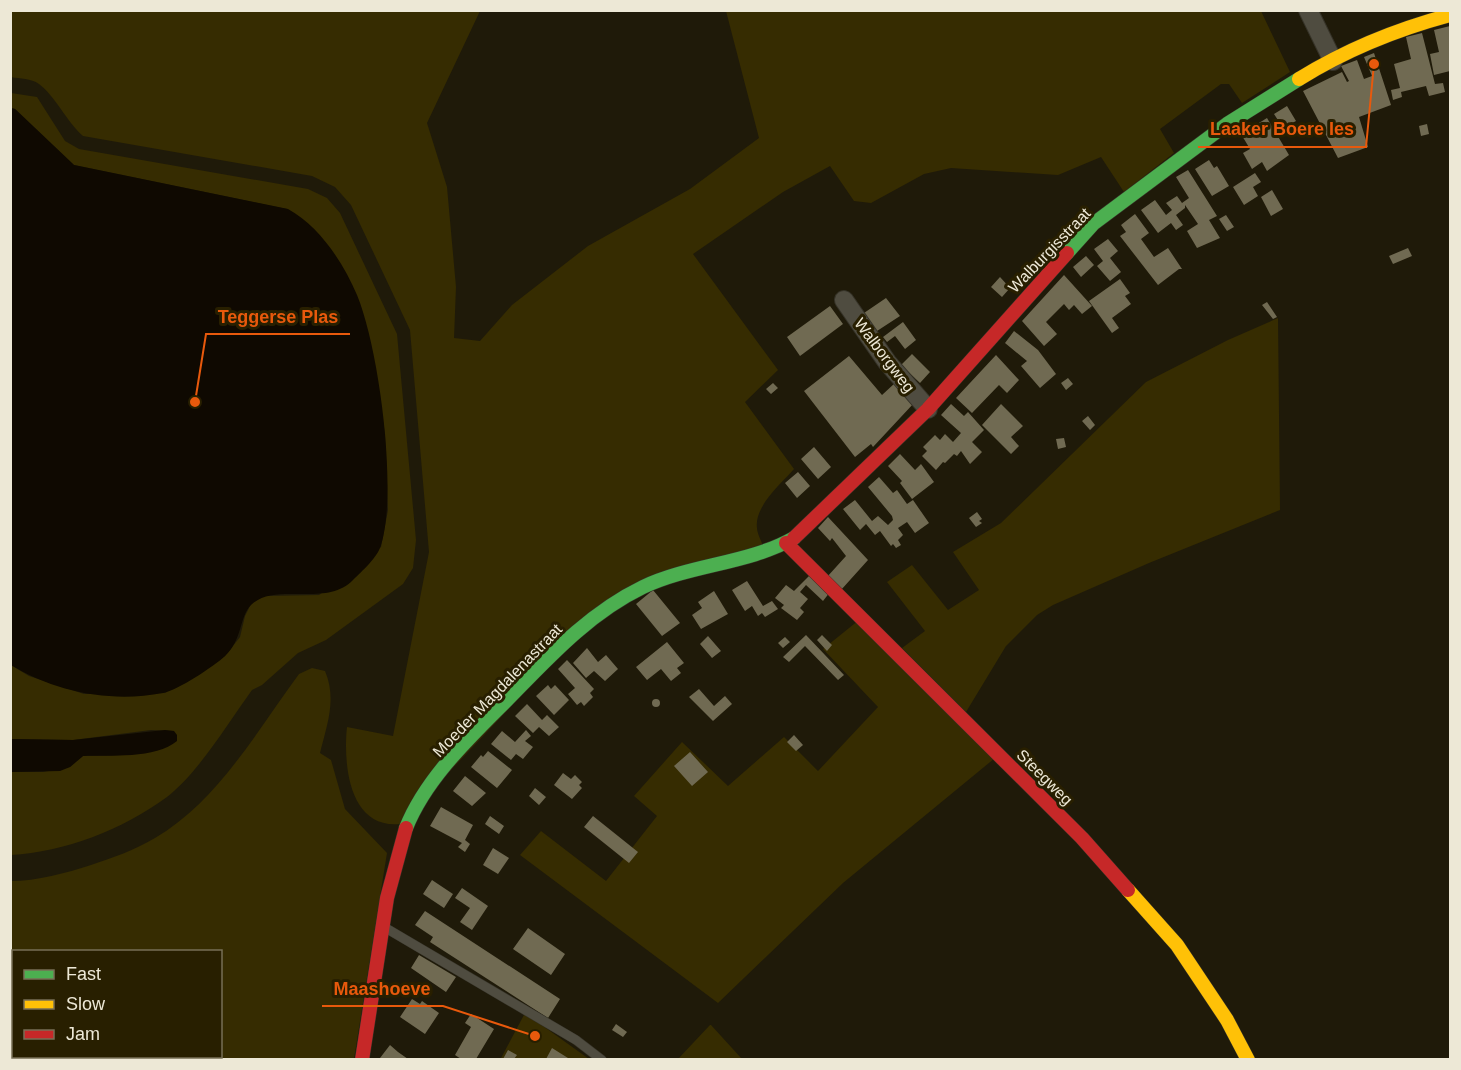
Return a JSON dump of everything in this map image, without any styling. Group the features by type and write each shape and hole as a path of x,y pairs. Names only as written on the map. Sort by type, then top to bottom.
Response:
{"street":[{"path":"1308,10 1333,62"},
{"name":"Walburgisstraat","path":"786,543 837,498 928,408 1093,224 1227,124 1302,77 1424,22 1450,15"},
{"name":"Walborgweg","path":"844,300 887,362 928,408"},
{"name":"Moeder Magdalenastraat","path":"362,1059 382,925 400,843 424,795 459,749 569,638 625,596 667,576 772,550 786,543"},
{"name":"Steegweg","path":"786,543 1082,838 1162,927 1177,945 1227,1020 1248,1059"}],"lane":[{"path":"382,925 576,1040 602,1059"}],"shaded area":[{"path":"11,11 480,11 427,123 447,187 456,287 454,338 480,341 512,305 588,246 690,189 759,138 726,11 1261,11 1290,72 1242,103 1229,84 1221,84 1160,129 1174,153 1124,192 1101,157 1058,175 951,168 924,174 871,203 854,201 830,166 783,192 693,254 778,370 745,402 794,469 764,503 760,511 757,530 763,546 617,594 400,824 383,823 370,816 360,805 353,791 346,758 347,727 393,736 429,552 410,330 351,205 335,187 312,176 83,136 39,84 11,77"},
{"path":"11,93 37,97 65,141 79,149 308,189 327,198 340,213 397,334 416,540 413,568 403,584 326,640 298,653 262,685 252,690 202,761 167,797 131,820 92,837 52,849 11,855 11,772 43,772 70,767 83,756 123,755 174,731 151,730 73,740 11,739 11,665 29,676 84,694 165,693 225,656 240,637 245,616 251,604 264,596 319,595 381,547 388,510 385,434 375,371 287,209 74,165 15,109 11,108"},
{"path":"11,108 15,109 74,165 288,209 310,225 329,246 345,270 365,319 379,383 387,456 386,521 379,550 365,568 342,588 315,594 286,594 261,598 247,610 235,643 225,656 195,678 163,693 124,697 84,693 46,682 11,665"},
{"path":"1278,318 1280,510 1149,563 1053,605 1037,615 1006,646 966,712 902,648 925,631 887,582 912,565 948,610 979,590 953,552 1001,523 1146,382 1228,340"},
{"path":"859,620 995,758 843,883 718,1003 520,855 541,831 606,881 657,816 634,796 682,742 728,786 784,737 818,771 878,707 823,649"},
{"path":"312,668 325,671 329,681 331,702 320,753 331,760 345,809 387,853 354,1059 11,1060 11,881 31,880 81,868 107,860 155,838 198,805 217,785 299,674"},
{"path":"174,731 177,741 157,751 132,755 83,756 70,767 60,771 11,772 11,739 73,740"},
{"path":"525,1013 589,1059 500,1060"},
{"path":"710,1025 742,1059 678,1059"}],"building":[{"path":"1450,26 1450,71 1434,75 1430,54 1439,52 1434,30"},
{"path":"1422,33 1435,84 1443,83 1445,92 1429,96 1426,86 1401,92 1402,97 1393,100 1391,90 1400,88 1394,64 1411,59 1406,37"},
{"path":"1374,53 1391,105 1359,117 1368,147 1338,158 1303,91 1342,72 1347,82 1349,81 1341,66 1357,60 1364,79 1372,76 1364,57"},
{"path":"1287,106 1296,121 1283,128 1274,114"},
{"path":"1267,118 1289,155 1267,171 1262,162 1252,169 1243,153 1250,149 1241,134"},
{"path":"1427,124 1429,134 1421,136 1419,126"},
{"path":"1209,160 1214,168 1217,166 1229,186 1212,196 1195,169"},
{"path":"1188,170 1217,216 1209,220 1220,238 1197,248 1187,231 1198,224 1185,205 1185,208 1176,215 1183,225 1176,230 1171,223 1158,233 1141,210 1155,200 1166,215 1172,210 1166,203 1177,196 1182,203 1189,198 1176,177"},
{"path":"1255,173 1261,182 1253,187 1258,196 1244,205 1233,187"},
{"path":"1272,190 1283,209 1271,216 1261,197"},
{"path":"1135,214 1149,233 1141,239 1154,257 1168,248 1182,269 1158,285 1120,236 1126,232 1121,225"},
{"path":"1226,215 1234,227 1227,231 1219,219"},
{"path":"1108,239 1118,251 1110,258 1121,272 1110,281 1097,266 1103,261 1094,249"},
{"path":"1408,248 1412,256 1393,264 1389,256"},
{"path":"1086,256 1094,265 1081,277 1073,267"},
{"path":"1064,275 1092,306 1082,314 1074,305 1069,310 1064,304 1046,322 1057,334 1044,346 1022,321"},
{"path":"1000,277 1010,288 1002,297 991,287"},
{"path":"1120,279 1130,293 1125,296 1131,304 1112,318 1119,328 1112,333 1089,301"},
{"path":"886,298 900,316 877,331 864,313"},
{"path":"1267,302 1277,317 1273,319 1262,305"},
{"path":"830,306 843,324 800,356 787,337"},
{"path":"903,322 916,340 905,349 895,336 887,342 883,337"},
{"path":"1014,331 1038,350 1056,374 1040,388 1021,366 1027,361 1005,343"},
{"path":"912,354 930,372 920,383 901,365"},
{"path":"996,355 1019,380 1007,393 999,385 972,413 956,398"},
{"path":"849,356 882,395 895,383 914,403 873,447 871,444 855,457 804,391"},
{"path":"1068,378 1073,384 1066,390 1061,383"},
{"path":"773,383 778,388 771,394 766,389"},
{"path":"951,404 964,416 968,412 984,430 972,442 982,452 970,464 961,451 957,456 954,454 945,463 943,462 936,470 922,456 927,451 923,447 935,435 940,440 945,434 953,442 961,433 941,415"},
{"path":"1001,404 1023,426 1011,437 1019,446 1011,454 982,425"},
{"path":"1088,416 1095,425 1090,430 1082,421"},
{"path":"1064,438 1066,447 1058,449 1056,439"},
{"path":"814,447 831,467 818,479 801,459"},
{"path":"900,454 915,470 921,464 934,482 912,499 900,483 902,481 888,466"},
{"path":"798,472 810,486 797,498 785,483"},
{"path":"879,477 893,493 897,490 907,504 913,500 929,523 915,533 907,522 898,528 903,535 898,540 901,545 896,548 893,544 891,546 880,531 875,535 866,524 860,530 843,509 855,500 872,521 878,516 888,525 893,520 892,516 868,487"},
{"path":"977,512 982,519 979,521 982,523 976,527 969,518"},
{"path":"828,517 868,560 841,590 827,577 846,556 832,538 830,541 818,528"},
{"path":"810,575 830,592 823,601 806,585 800,592 808,599 800,608 804,612 797,620 781,608 784,605 775,598 786,585 794,591"},
{"path":"747,581 763,606 772,601 778,609 765,617 762,613 758,616 752,606 745,611 732,590"},
{"path":"653,590 680,623 662,636 636,604"},
{"path":"714,591 728,614 701,629 692,615 702,608 698,602"},
{"path":"806,635 844,675 838,680 805,646 789,662 783,657"},
{"path":"822,635 832,645 827,651 817,640"},
{"path":"708,636 721,651 712,658 700,644"},
{"path":"785,637 790,642 783,648 778,643"},
{"path":"667,642 684,663 677,668 681,673 671,681 661,669 647,680 636,667"},
{"path":"587,648 598,662 606,655 618,669 605,681 594,671 586,678 573,663"},
{"path":"567,660 594,689 590,693 593,697 584,706 581,702 577,705 568,694 575,688 558,669"},
{"path":"548,685 551,689 555,685 569,700 554,715 536,696"},
{"path":"699,689 714,706 725,696 732,704 713,721 689,697"},
{"path":"656,699 660,703 656,707 652,703"},
{"path":"527,704 542,720 547,715 559,727 549,736 539,727 533,733 515,716"},
{"path":"526,730 531,736 525,741 533,747 523,759 516,754 511,760 491,744 502,731 515,742"},
{"path":"794,735 803,745 796,751 787,742"},
{"path":"488,751 512,770 497,788 471,767 481,755 483,757"},
{"path":"690,752 708,772 692,786 674,766"},
{"path":"563,773 571,779 575,775 582,782 579,785 582,788 572,799 554,785"},
{"path":"465,776 486,793 472,806 453,791"},
{"path":"535,788 546,797 539,805 529,796"},
{"path":"441,807 473,825 465,840 470,844 465,852 458,847 462,843 430,826"},
{"path":"490,816 504,826 499,834 485,824"},
{"path":"593,816 638,852 629,863 584,827"},
{"path":"493,848 509,858 498,874 483,865"},
{"path":"432,880 453,894 444,908 423,894"},
{"path":"462,888 488,906 472,930 460,922 470,908 455,898"},
{"path":"425,911 560,999 548,1018 430,942 433,937 415,925"},
{"path":"528,928 565,954 551,975 513,949"},
{"path":"419,955 456,977 446,992 411,968"},
{"path":"412,999 420,1004 422,1001 439,1013 425,1034 400,1017"},
{"path":"471,1014 494,1029 476,1059 461,1059 455,1055 471,1027 465,1023"},
{"path":"616,1024 627,1032 623,1037 612,1030"},
{"path":"390,1045 398,1052 408,1059 380,1058"},
{"path":"552,1048 568,1058 546,1059"},
{"path":"508,1050 517,1055 514,1059 503,1059"}],"traffic: fast":[{"path":"1067,253 1093,224 1227,124 1299,79"},
{"path":"406,828 425,792 450,759 554,652 587,623 623,598 662,579 739,559 776,547 794,538"}],"traffic: slow":[{"path":"1299,79 1334,59 1372,42 1450,15"},
{"path":"1128,890 1177,945 1227,1020 1248,1060"}],"traffic: jam":[{"path":"794,538 928,409 1067,253"},
{"path":"786,543 1082,838 1128,890"},
{"path":"362,1060 387,898 406,828"}],"place":[{"name":"Laaker Boere Ies","path":"1374,64"},
{"name":"Teggerse Plas","path":"195,402"},
{"name":"Maashoeve","path":"535,1036"}]}
